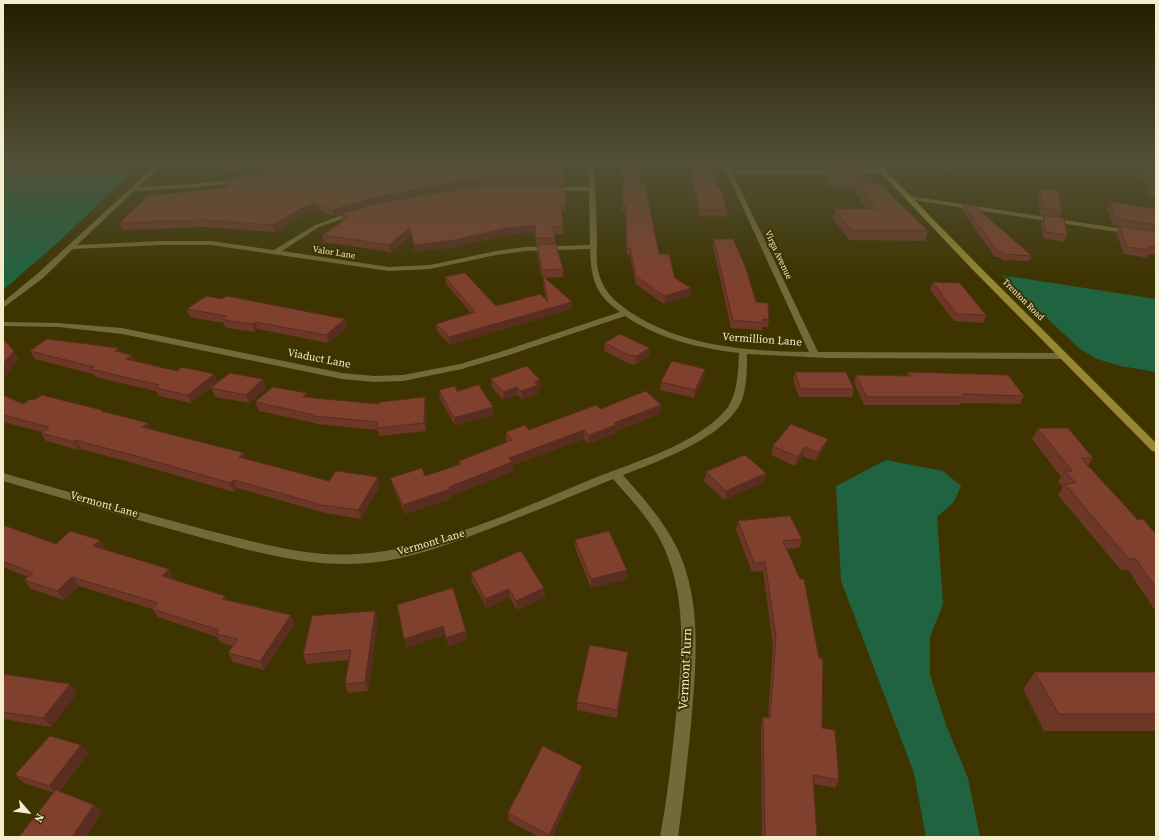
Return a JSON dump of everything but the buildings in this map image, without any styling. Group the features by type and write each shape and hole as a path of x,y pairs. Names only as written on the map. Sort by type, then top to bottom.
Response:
{"main road":[{"name":"Trenton Road","path":"914,203 974,266 1156,449"}],"street":[{"path":"3,306 40,276 117,203"},
{"name":"Vermillion Lane","path":"592,203 594,270 599,286 606,296 625,313 640,323 668,335 711,346 743,351 814,354 1065,356"},
{"name":"Virga Avenue","path":"743,203 814,354"},
{"path":"943,203 1156,236"},
{"path":"274,253 317,226 361,211"},
{"name":"Valor Lane","path":"70,247 188,242 211,243 374,268 410,269 525,249 594,247"},
{"name":"Viaduct Lane","path":"3,324 58,325 122,331 342,376 374,379 418,376 462,366 516,350 625,313"},
{"name":"Vermont Lane","path":"3,477 183,528 289,555 325,559 357,559 404,553 447,541 615,474 671,451 707,431 727,416 736,405 742,374 743,351"},
{"name":"Vermont Turn","path":"615,474 645,508 663,535 676,560 684,590 689,628 689,655 677,790 669,837"}],"green space":[{"path":"3,203 99,203 55,245 3,290"},
{"path":"1001,275 1156,299 1156,372 1121,366 1097,359 1080,349"},
{"path":"886,460 943,471 961,486 954,502 937,517 943,604 930,637 930,675 946,725 968,778 980,837 926,837 914,773 841,581 836,486"}]}
